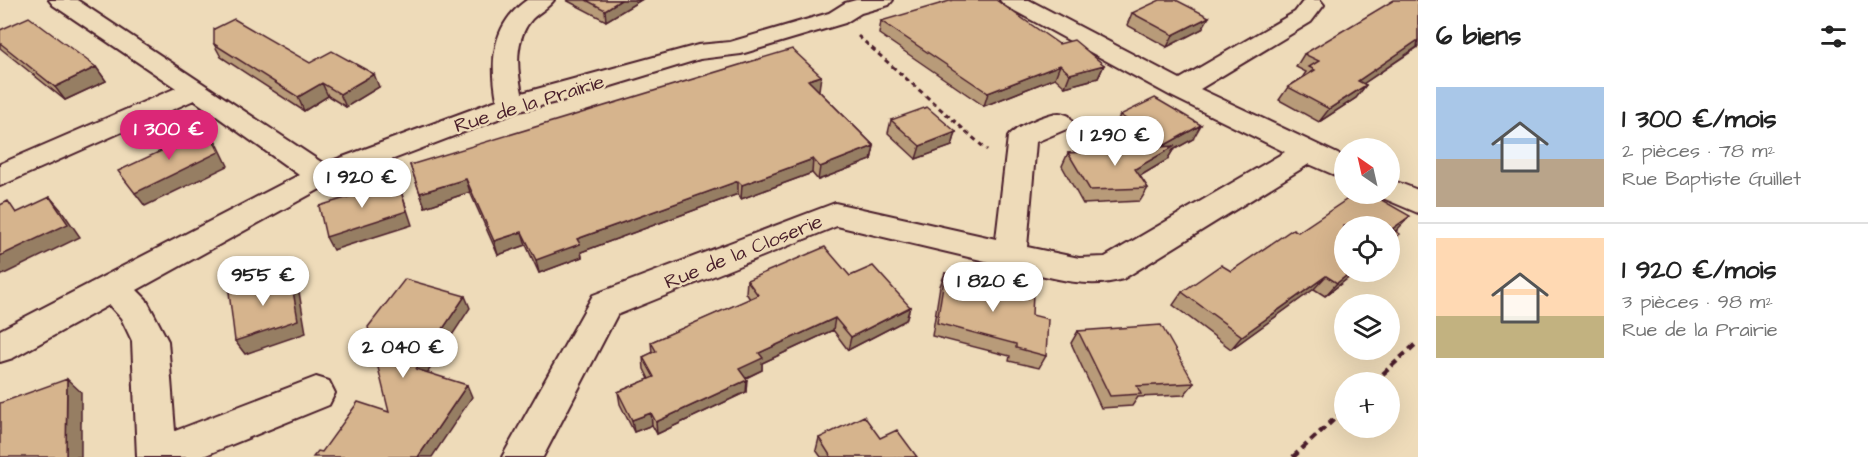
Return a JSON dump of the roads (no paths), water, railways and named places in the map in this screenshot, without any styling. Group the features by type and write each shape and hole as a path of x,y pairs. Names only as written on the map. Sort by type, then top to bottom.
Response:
{"street":[{"path":"61,0 196,89 321,176"},
{"path":"511,104 505,74 508,35 513,25 533,4 542,0"},
{"name":"Rue de la Prairie","path":"0,347 321,176 511,104 556,94 698,52 732,49 837,18 853,8 880,0"},
{"path":"1012,0 1180,90 1334,165"},
{"path":"1180,90 1303,17 1312,5"},
{"path":"0,176 196,89"},
{"path":"1010,257 1022,137 1059,122"},
{"name":"Rue de la Closerie","path":"522,457 605,305 836,214 949,240 1010,257 1079,271 1111,270 1306,153"},
{"path":"1400,194 1418,202"},
{"path":"114,287 134,309 150,340 157,456 316,393"}]}
